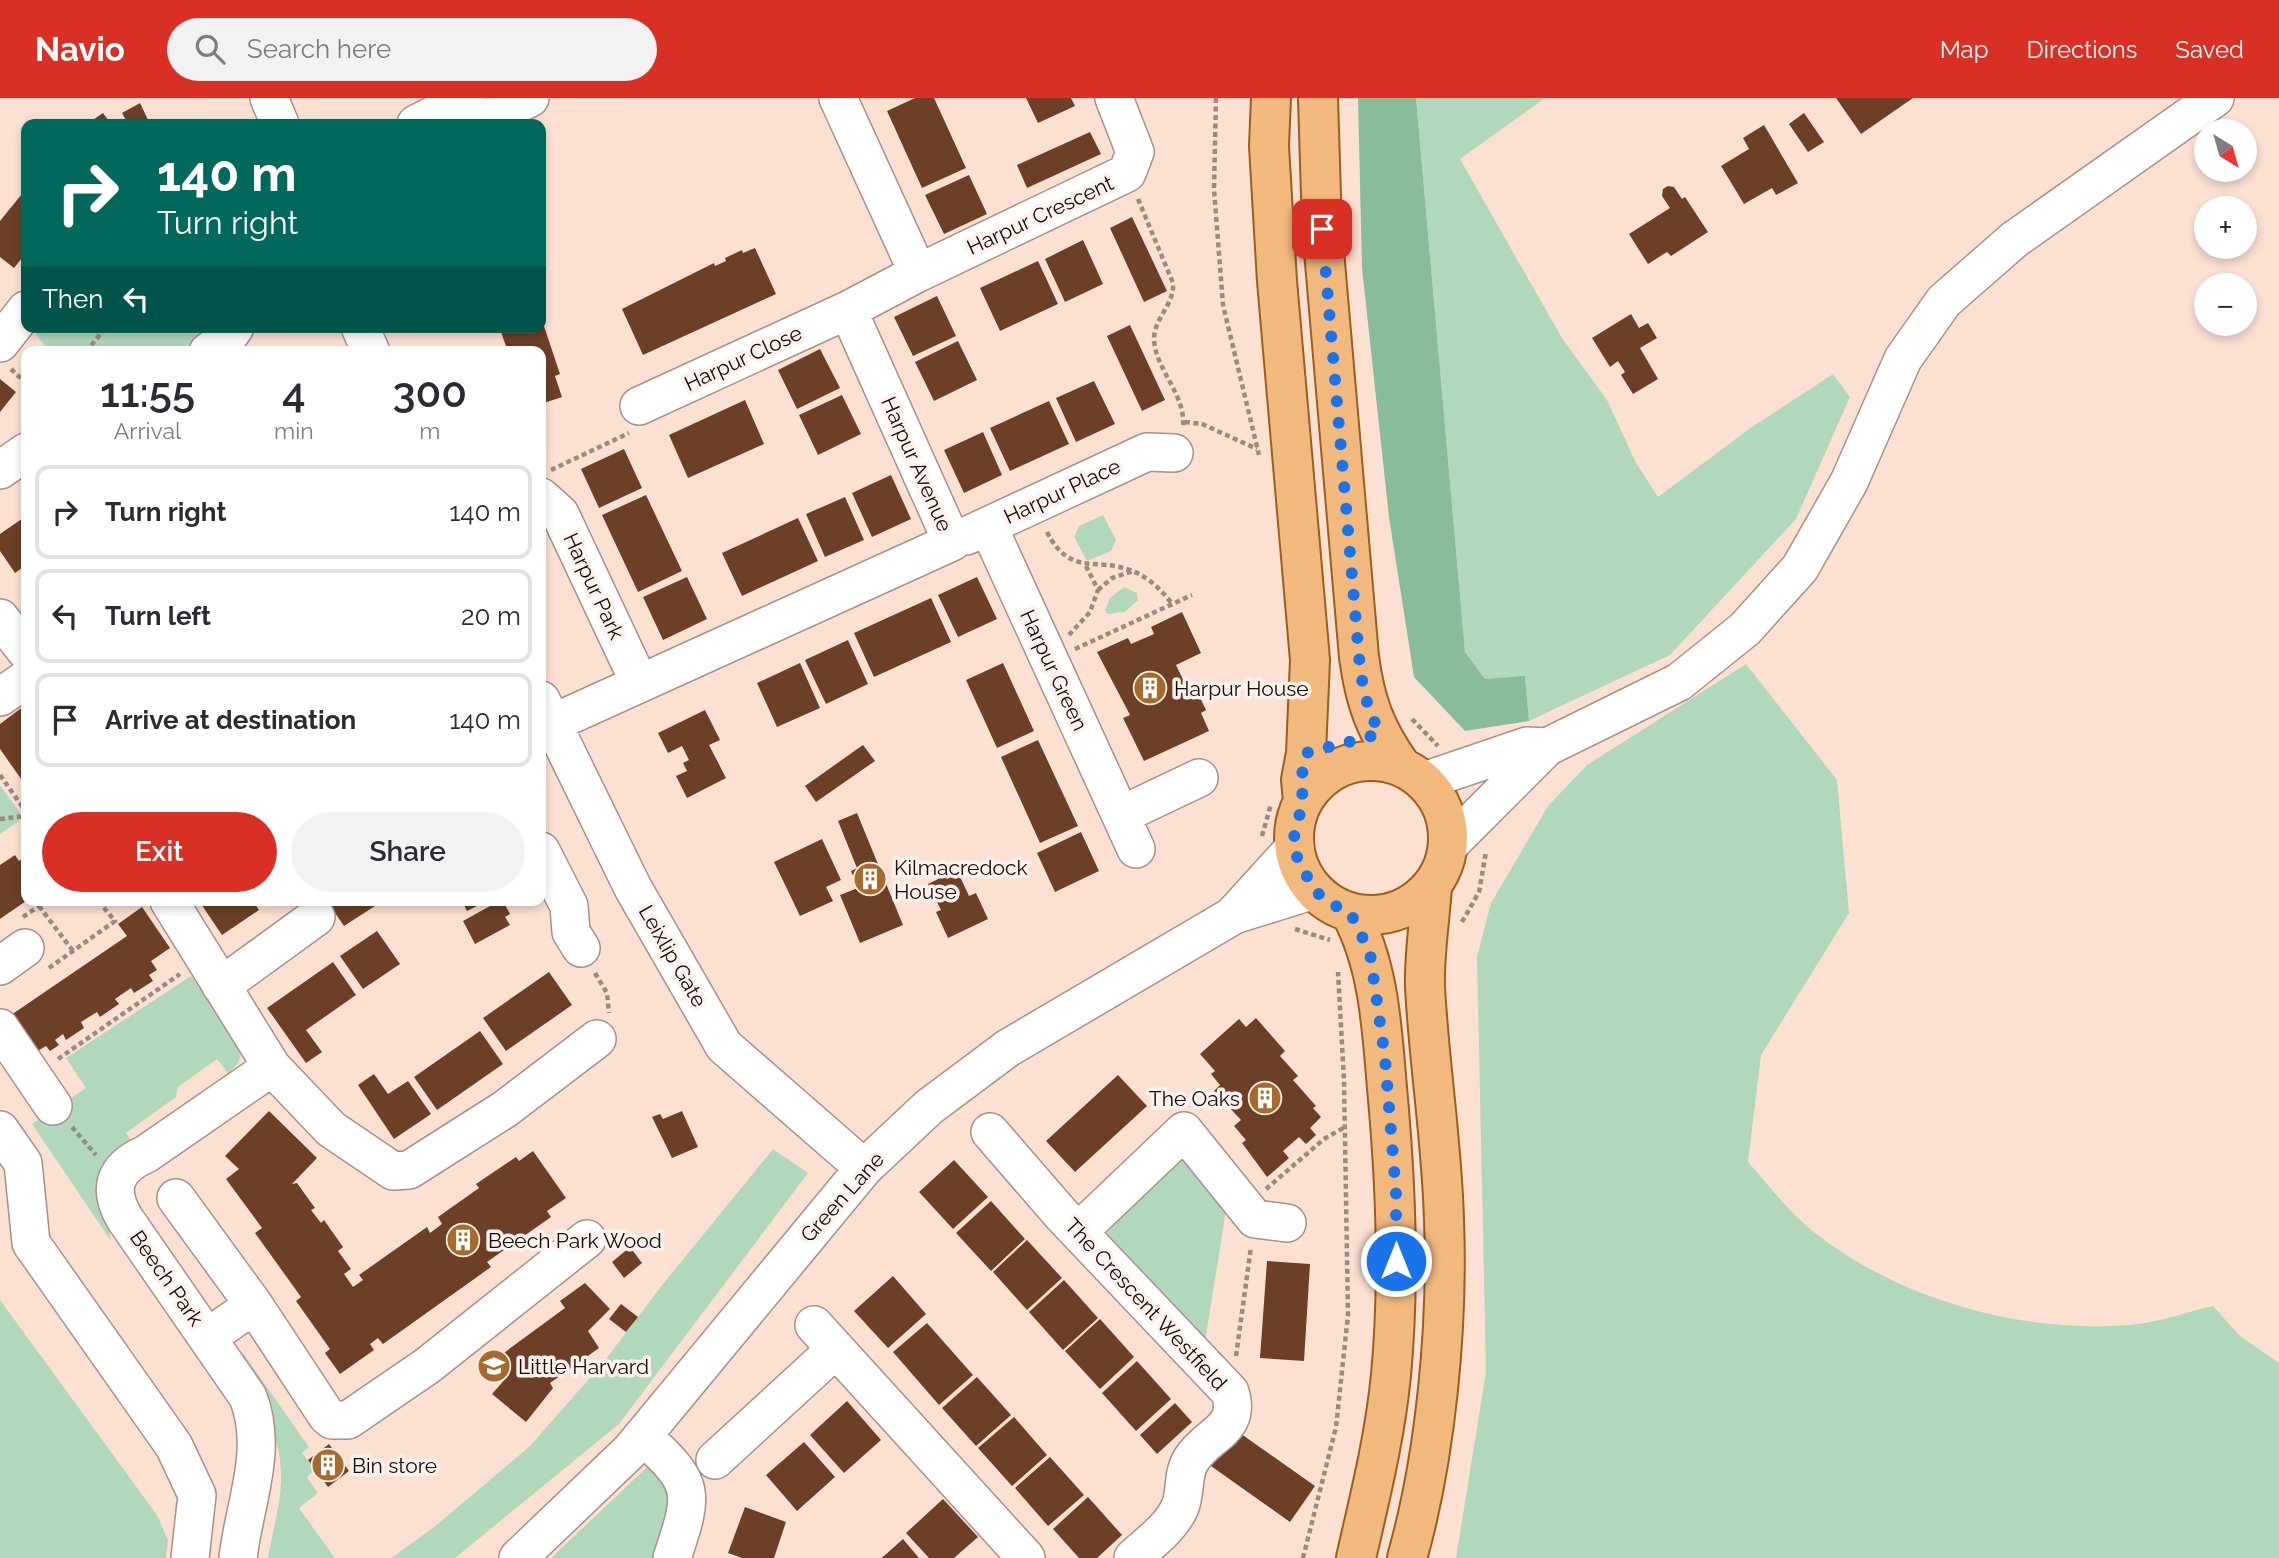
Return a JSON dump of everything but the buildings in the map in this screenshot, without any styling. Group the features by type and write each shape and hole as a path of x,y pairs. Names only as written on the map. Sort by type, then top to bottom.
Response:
{"main road":[{"path":"1271,98 1269,146 1277,281 1310,660 1306,753 1301,780 1303,801"},
{"path":"1318,98 1322,229 1364,694 1396,728 1413,774 1441,804 1448,824 1448,846 1443,867 1432,886 1416,901 1395,912 1372,915 1350,912 1331,904 1314,890 1296,855 1296,818 1303,801 1317,783 1335,769 1356,762 1379,761 1413,774"},
{"path":"1406,1558 1433,1422 1441,1338 1444,1222 1438,1113 1425,985 1432,886"},
{"path":"1350,912 1370,953 1385,1058 1396,1193 1396,1283 1391,1376 1378,1466 1356,1558"}],"street":[{"path":"269,98 278,119"},
{"path":"426,119 467,98"},
{"path":"487,119 530,98"},
{"path":"838,98 918,274 848,310"},
{"name":"Harpur Crescent","path":"918,274 1127,173 1135,152 1114,98"},
{"path":"1448,846 1547,747 1679,682 1745,629 1800,568 1849,482 1903,359 1944,302 2015,239 2215,98"},
{"name":"Harpur Close","path":"639,406 848,310"},
{"name":"Harpur Avenue","path":"547,711 639,682 952,542 848,310"},
{"path":"0,343 21,316"},
{"path":"216,346 231,333"},
{"name":"Harpur Place","path":"952,542 1179,438"},
{"path":"0,470 21,455"},
{"name":"Harpur Park","path":"546,490 560,514 639,682"},
{"name":"Harpur Green","path":"988,526 1136,849"},
{"path":"0,618 21,645"},
{"path":"0,697 21,682"},
{"name":"Leixlip Gate","path":"547,711 633,888 724,1046 864,1168"},
{"path":"1413,774 1527,746 1547,747"},
{"path":"1121,815 1199,778"},
{"name":"Green Lane","path":"1234,915 1295,847"},
{"path":"546,861 569,906 571,932 581,948"},
{"name":"Green Lane","path":"519,1558 643,1436 864,1168 929,1107 1008,1048 1234,915 1314,890"},
{"path":"172,906 272,1067 331,1129 393,1171 409,1170 505,1109 597,1039"},
{"path":"213,972 316,917"},
{"path":"0,1028 43,1091"},
{"path":"117,1180 127,1162 146,1154 272,1067"},
{"path":"0,1130 23,1163 31,1242 174,1446 197,1495 190,1558"},
{"path":"1078,1231 1184,1131 1262,1216"},
{"name":"The Crescent Westfield","path":"990,1132 1078,1231 1230,1392 1236,1408 1231,1419 1192,1460 1184,1480 1181,1505 1172,1522 1133,1558"},
{"name":"Beech Park","path":"117,1180 116,1204 248,1397 256,1425 258,1446 238,1558"},
{"path":"176,1198 254,1304 332,1420 348,1420 427,1366 587,1239"},
{"path":"208,1337 254,1304"},
{"path":"715,1460 825,1337 1026,1558"},
{"path":"643,1436 680,1471 686,1483 686,1504 672,1558"}],"path":[{"path":"1127,173 1174,293 1154,337 1159,361 1177,398 1179,438 1202,424 1257,449"},
{"path":"546,482 552,468 649,425 639,406"},
{"path":"1041,522 1059,550 1086,566 1098,590"},
{"path":"1086,566 1107,565 1133,571 1148,580 1172,604"},
{"path":"1066,638 1080,627 1090,612 1098,590 1112,578 1133,571"},
{"path":"1060,626 1072,651 1192,595"},
{"path":"0,775 21,806"},
{"path":"0,819 21,815"},
{"path":"38,906 73,951"},
{"path":"22,963 73,951 115,921 104,906"},
{"path":"581,948 607,993 609,1018 597,1039"},
{"path":"117,1180 43,1091 213,972"},
{"path":"1230,1392 1262,1216 1324,1139 1345,1127"}],"green space":[{"path":"1358,98 1416,98 1465,652 1485,679 1525,676 1529,721 1465,731 1414,677 1389,517 1362,268"},
{"path":"1416,98 1545,98 1460,159 1562,338 1607,400 1636,463 1658,497 1749,429 1833,374 1850,397 1796,519 1670,655 1529,721 1525,677 1485,679 1465,652"},
{"path":"212,333 190,346 45,346 36,335"},
{"path":"1103,515 1116,540 1111,551 1087,561 1074,537 1079,526"},
{"path":"1124,587 1137,593 1138,600 1125,612 1107,614 1105,610 1110,598"},
{"path":"1746,664 1837,780 1849,913 1761,1055 1748,1162 1796,1216 1847,1256 1922,1293 1963,1307 2047,1324 2089,1326 2140,1324 2213,1306 2240,1336 2279,1363 2279,1558 1456,1558 1486,1372 1477,957 1491,903 1548,806 1587,765"},
{"path":"0,785 20,813 19,821 0,834"},
{"path":"191,976 239,1041 240,1059 228,1073 217,1059 178,1087 176,1097 126,1133 133,1143 104,1204 111,1241 32,1124 86,1088 66,1058"},
{"path":"773,1149 808,1173 619,1424 455,1558 391,1558 433,1528 529,1447 603,1363 663,1284"},
{"path":"1180,1151 1227,1204 1205,1342 1107,1233"},
{"path":"0,1300 157,1515 168,1540 166,1558 0,1558"},
{"path":"243,1353 309,1447 302,1453 315,1470 307,1477 318,1493 299,1508 335,1558 268,1558 279,1501 281,1466 274,1433 242,1358"},
{"path":"662,1453 680,1471 672,1558 551,1558"}],"place":[{"name":"Harpur House","path":"1150,688"},
{"name":"Kilmacredock House","path":"870,879"},
{"name":"The Oaks","path":"1265,1098"},
{"name":"Beech Park Wood","path":"463,1240"},
{"name":"Little Harvard","path":"494,1366"},
{"name":"Bin store","path":"328,1465"}],"route":[{"path":"1322,229 1359,657 1364,694 1379,734 1306,753 1301,780 1303,801 1296,818 1294,837 1296,855 1314,890 1331,904 1350,912 1370,953 1385,1058 1392,1139 1396,1193 1396,1261"}]}
